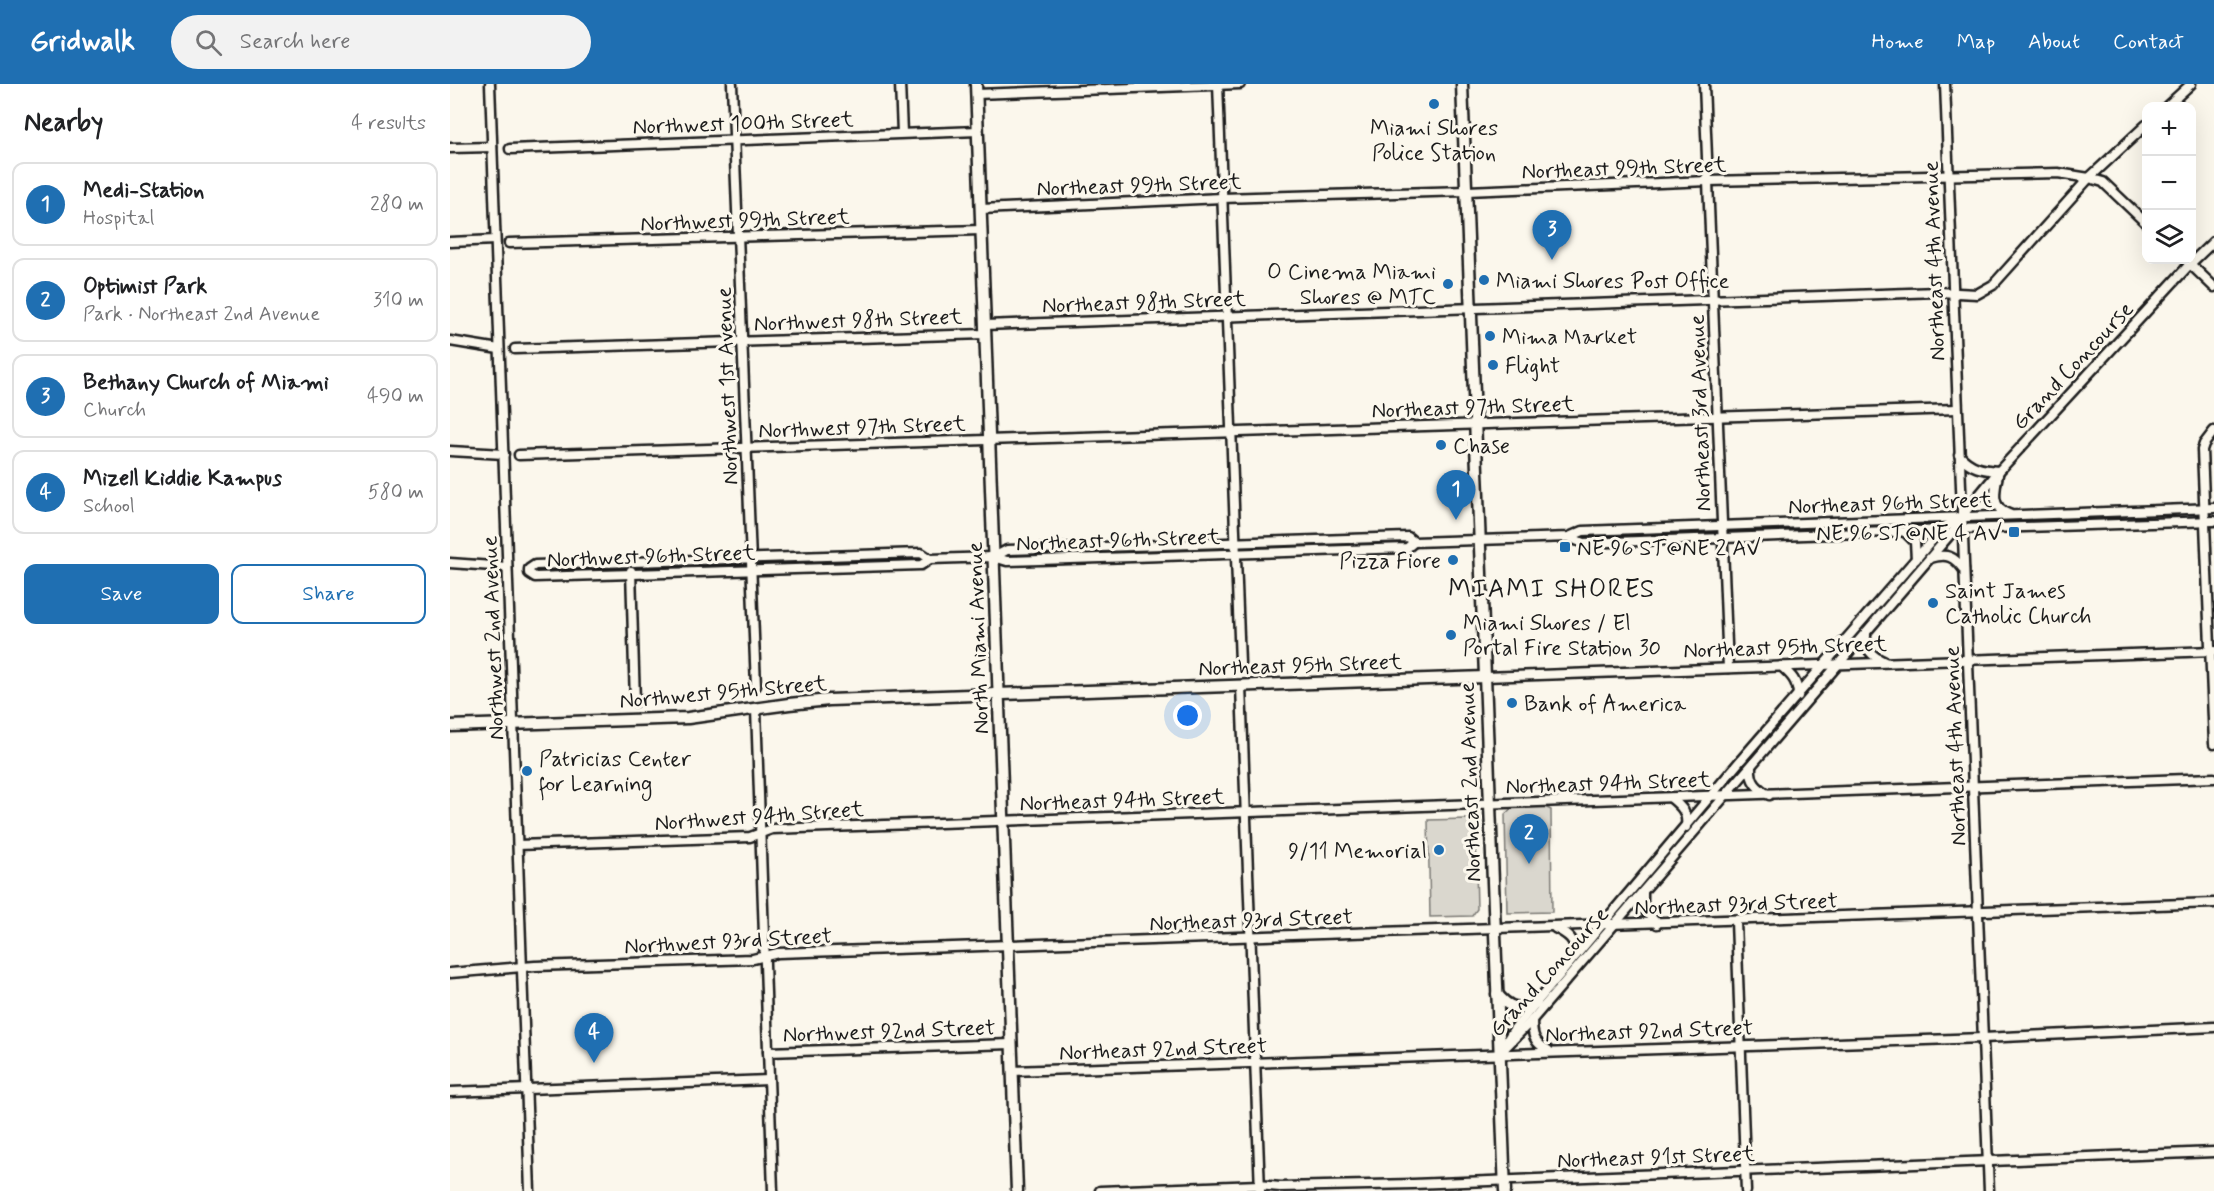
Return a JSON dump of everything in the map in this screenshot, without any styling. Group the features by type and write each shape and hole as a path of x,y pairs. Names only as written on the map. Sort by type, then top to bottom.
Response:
{"main road":[{"name":"Northeast 2nd Avenue","path":"1462,84 1504,1186"},
{"name":"North Miami Avenue","path":"976,89 1017,1191"},
{"name":"Northeast 95th Street","path":"999,694 1485,677"},
{"name":"Northwest 95th Street","path":"450,726 681,718 816,701 999,694"},
{"path":"1497,994 1513,1008 1523,1008 1536,1003"}],"street":[{"name":"Northwest 2nd Avenue","path":"490,84 530,1191"},
{"name":"Northwest 1st Avenue","path":"732,84 756,686"},
{"path":"900,84 902,133"},
{"path":"1218,84 1240,663"},
{"path":"976,89 1240,84"},
{"name":"Northeast 3rd Avenue","path":"1704,84 1728,668"},
{"name":"Northeast 4th Avenue","path":"1945,84 1961,517 1958,529 1964,570 1989,1191"},
{"path":"2171,102 2191,84"},
{"name":"Northeast 98th Street","path":"985,329 1227,316 1952,292 1977,294 1994,285 2090,178 2142,129"},
{"name":"Northwest 100th Street","path":"510,149 978,131"},
{"path":"450,148 492,147"},
{"name":"Northeast 99th Street","path":"981,209 1708,181 2058,173 2090,178"},
{"path":"2090,178 2103,183 2142,219"},
{"name":"Northwest 99th Street","path":"509,243 981,230"},
{"path":"450,242 495,240"},
{"name":"Grand Concourse","path":"2196,256 2214,241"},
{"name":"Grand Concourse","path":"1499,1054 1511,1033 1576,955 1941,530 1961,517 1999,471 2186,264"},
{"path":"2190,264 2214,287"},
{"name":"Northwest 98th Street","path":"515,348 743,341 985,329"},
{"path":"450,341 500,349"},
{"name":"Northeast 97th Street","path":"989,441 1232,431 1957,409"},
{"path":"2214,431 2202,450 2214,744"},
{"name":"Northwest 97th Street","path":"519,455 989,441"},
{"path":"450,451 504,454"},
{"path":"1959,455 1978,469 1999,471 1995,487 1996,504 2004,513 2012,515"},
{"name":"Northeast 96th Street","path":"994,557 1007,561 1407,548 1414,542 1569,537 1583,531 2214,508"},
{"name":"Northeast 96th Street","path":"1569,537 1583,543 2214,520"},
{"name":"Grand Concourse","path":"1499,1054 1532,1020 1930,558 1958,529"},
{"path":"1904,531 1915,542 1916,559"},
{"name":"Northeast 96th Street","path":"994,557 1007,550 1408,537 1414,542"},
{"name":"Northwest 96th Street","path":"930,559 921,553 535,565 531,566 530,573 535,577 921,565 930,559 994,557"},
{"path":"1930,558 1940,555 1950,556 1964,570"},
{"path":"450,562 507,567"},
{"path":"631,562 635,702"},
{"path":"1866,633 1870,654 1885,662"},
{"name":"Northeast 95th Street","path":"1485,677 2212,651"},
{"path":"1780,666 1794,679 1798,696"},
{"path":"1241,686 1260,1188"},
{"path":"756,709 773,1191"},
{"path":"1751,767 1750,774 1755,785 1770,795"},
{"name":"Northeast 94th Street","path":"1003,821 2214,778"},
{"path":"1671,798 1685,811 1686,827"},
{"name":"Northwest 94th Street","path":"518,845 750,837 771,829 1003,821"},
{"path":"1643,892 1643,908 1657,924"},
{"name":"Northeast 93rd Street","path":"1008,946 2214,903"},
{"path":"1736,921 1746,1191"},
{"path":"1552,927 1572,938 1576,955"},
{"name":"Northwest 93rd Street","path":"450,973 753,959 778,953 1008,946"},
{"path":"1532,1020 1532,1031 1536,1043 1551,1052"},
{"name":"Northeast 92nd Street","path":"1012,1071 1983,1038 2214,1027"},
{"name":"Northwest 92nd Street","path":"768,1052 1011,1044"},
{"path":"450,1092 769,1080"},
{"name":"Northeast 91st Street","path":"1100,1191 1504,1186 1745,1170 2214,1152"}],"shaded area":[{"path":"1545,807 1551,810 1552,912 1507,913 1505,814 1512,808"},
{"path":"1467,819 1475,824 1477,909 1472,916 1430,917 1428,820"}],"place":[{"name":"Miami Shores Police Station","path":"1434,104"},
{"name":"Bethany Church of Miami","path":"1552,260"},
{"name":"Miami Shores Post Office","path":"1484,280"},
{"name":"O Cinema Miami Shores @ MTC","path":"1448,284"},
{"name":"Mima Market","path":"1490,336"},
{"name":"Flight","path":"1493,365"},
{"name":"Chase","path":"1441,445"},
{"name":"Medi-Station","path":"1456,520"},
{"name":"NE 96 ST@NE 4 AV","path":"2014,532"},
{"name":"NE 96 ST@NE 2 AV","path":"1565,547"},
{"name":"Pizza Fiore","path":"1453,560"},
{"name":"Saint James Catholic Church","path":"1933,603"},
{"name":"Miami Shores / El Portal Fire Station 30","path":"1451,635"},
{"name":"Bank of America","path":"1512,703"},
{"name":"Patricias Center for Learning","path":"527,771"},
{"name":"9/11 Memorial","path":"1439,850"},
{"name":"Optimist Park","path":"1529,864"},
{"name":"Mizell Kiddie Kampus","path":"594,1063"}],"district":[{"name":"MIAMI SHORES","path":"1552,588"}]}
